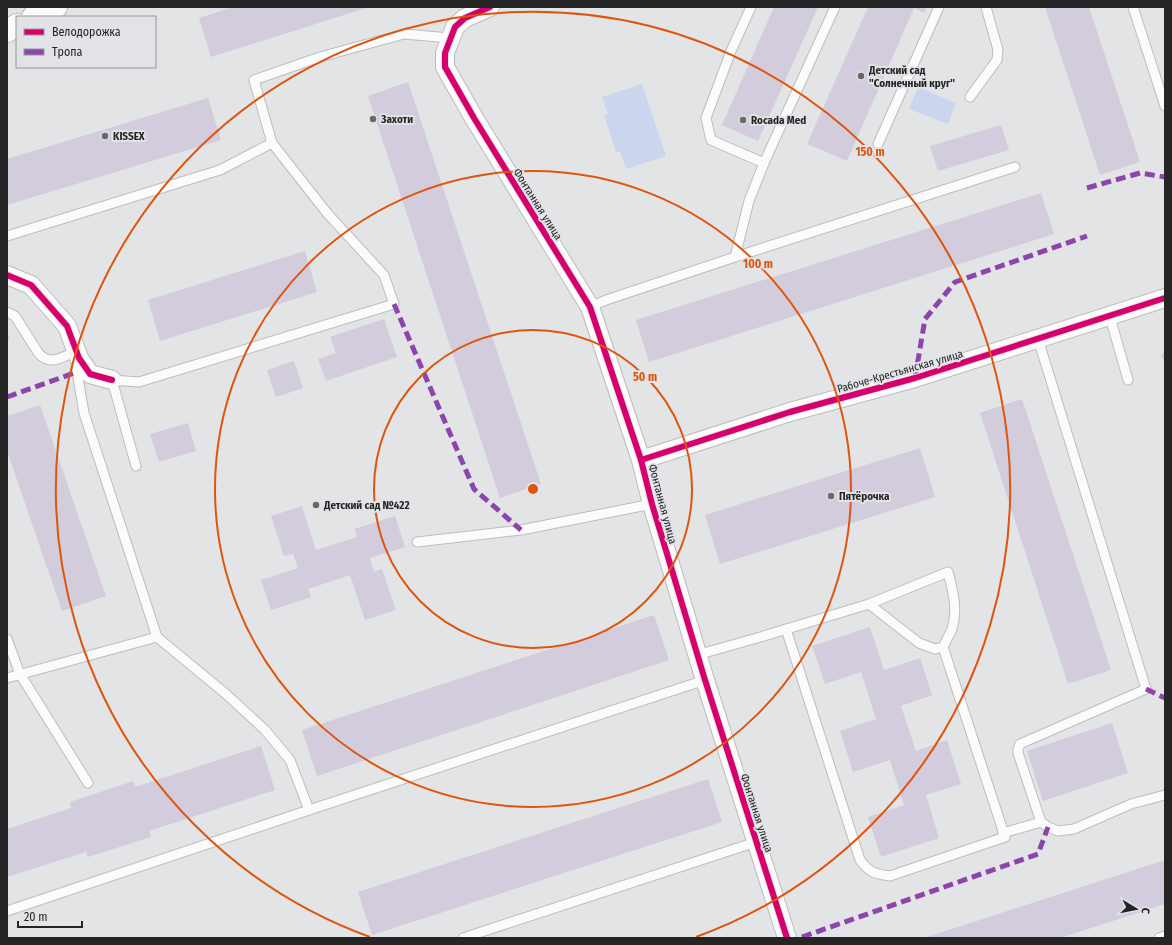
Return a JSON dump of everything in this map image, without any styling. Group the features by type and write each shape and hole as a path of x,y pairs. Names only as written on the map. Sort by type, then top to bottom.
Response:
{"main road":[{"path":"35,16 56,7"},
{"path":"7,31 16,26"}],"street":[{"name":"Фонтанная улица","path":"490,7 465,18 455,27 445,53 445,67 590,307 641,460 652,504 697,655 787,938"},
{"path":"7,275 31,286 67,326 77,355 90,374 112,380"},
{"name":"Рабоче-Крестьянская улица","path":"641,460 790,412 915,378 1038,340 1165,298"}],"lane":[{"path":"751,7 731,51 706,118 711,140 764,163"},
{"path":"735,257 749,201 764,163 835,7"},
{"path":"878,144 939,7"},
{"path":"970,97 997,60 998,50 986,7"},
{"path":"1132,7 1165,106"},
{"path":"136,466 112,380 139,382 394,304 384,275 328,213 272,143 254,80 320,58 404,34 450,38"},
{"path":"7,236 220,170 272,143"},
{"path":"590,307 606,300 735,257 1015,167"},
{"path":"7,312 15,316 39,354 44,359 51,361 77,355 77,372 84,413 157,637 226,694 265,730 290,760 309,810"},
{"path":"1110,317 1128,380"},
{"path":"1038,340 1146,689 1020,744 1018,753 1041,822 1058,831 1074,829 1131,804 1165,795"},
{"path":"417,542 521,530 652,504"},
{"path":"697,655 786,628 869,604 948,572 954,593 955,614 952,629 943,647 1005,837 890,876 876,874 867,869 860,860 786,628"},
{"path":"869,604 919,643 935,649 943,647"},
{"path":"7,678 157,637"},
{"path":"7,639 20,674 88,783"},
{"path":"7,911 705,680"},
{"path":"1004,833 1041,822"},
{"path":"462,938 756,842"},
{"path":"1159,938 1165,936"}],"shaded area":[{"path":"642,84 666,156 626,169 620,151 616,152 604,115 608,114 602,97"},
{"path":"918,87 956,103 948,124 909,109"}],"building":[{"path":"233,7 369,7 211,57 199,18"},
{"path":"774,7 818,7 758,141 722,125"},
{"name":"Детский сад \"Солнечный круг\"","path":"868,7 927,7 924,13 914,8 847,161 807,144"},
{"path":"1045,7 1089,7 1140,162 1100,175"},
{"path":"408,82 541,484 500,498 368,96"},
{"path":"208,98 221,140 7,205 7,159"},
{"path":"1001,125 1009,150 938,171 930,146"},
{"path":"1041,193 1054,234 649,362 636,320"},
{"path":"305,251 317,292 160,341 148,300"},
{"path":"384,319 397,357 326,381 318,359 336,353 330,337"},
{"path":"7,335 10,336 7,343"},
{"path":"1165,353 1165,365 1161,354"},
{"path":"294,361 303,388 276,397 267,370"},
{"path":"1022,399 1111,670 1068,684 980,413"},
{"path":"40,405 106,596 62,611 7,451 7,416"},
{"path":"188,423 196,451 159,462 150,434"},
{"path":"920,448 935,497 720,564 705,515"},
{"path":"302,506 316,550 357,537 354,529 395,516 405,547 370,558 374,572 382,569 396,610 365,620 350,575 308,589 311,597 271,610 261,580 298,568 293,554 284,556 271,516"},
{"path":"654,615 669,660 317,776 302,730"},
{"path":"870,627 884,670 920,658 932,695 901,706 916,751 947,740 961,784 926,795 939,838 881,857 868,817 904,805 890,760 853,772 840,731 876,719 861,672 825,684 812,646"},
{"path":"1112,723 1128,773 1043,801 1027,751"},
{"path":"261,746 275,790 149,831 151,837 88,857 86,852 7,877 7,829 71,808 70,802 133,781 135,787"},
{"path":"708,779 722,822 372,935 358,892"},
{"path":"1165,860 1165,904 1060,938 924,938"}],"marked path":[{"path":"1087,188 1140,173 1165,177"},
{"path":"915,378 925,319 955,282 1087,236"},
{"path":"394,304 474,489 521,530"},
{"path":"7,397 77,372"},
{"path":"1146,689 1165,698"},
{"path":"802,937 1038,854 1048,827"}],"cycle path":[{"path":"490,7 465,18 455,27 445,53 445,67 474,118 590,307 641,460 652,504 705,680 787,938"},
{"path":"7,275 31,285 67,326 79,358 90,374 112,380"},
{"path":"641,460 790,412 915,378 1165,298"}],"place":[{"name":"Детский сад \"Солнечный круг\"","path":"861,76"},
{"name":"Захоти","path":"373,119"},
{"name":"Rocada Med","path":"743,120"},
{"name":"KISSEX","path":"105,136"},
{"name":"Пятёрочка","path":"831,496"},
{"name":"Детский сад №422","path":"316,505"}]}
